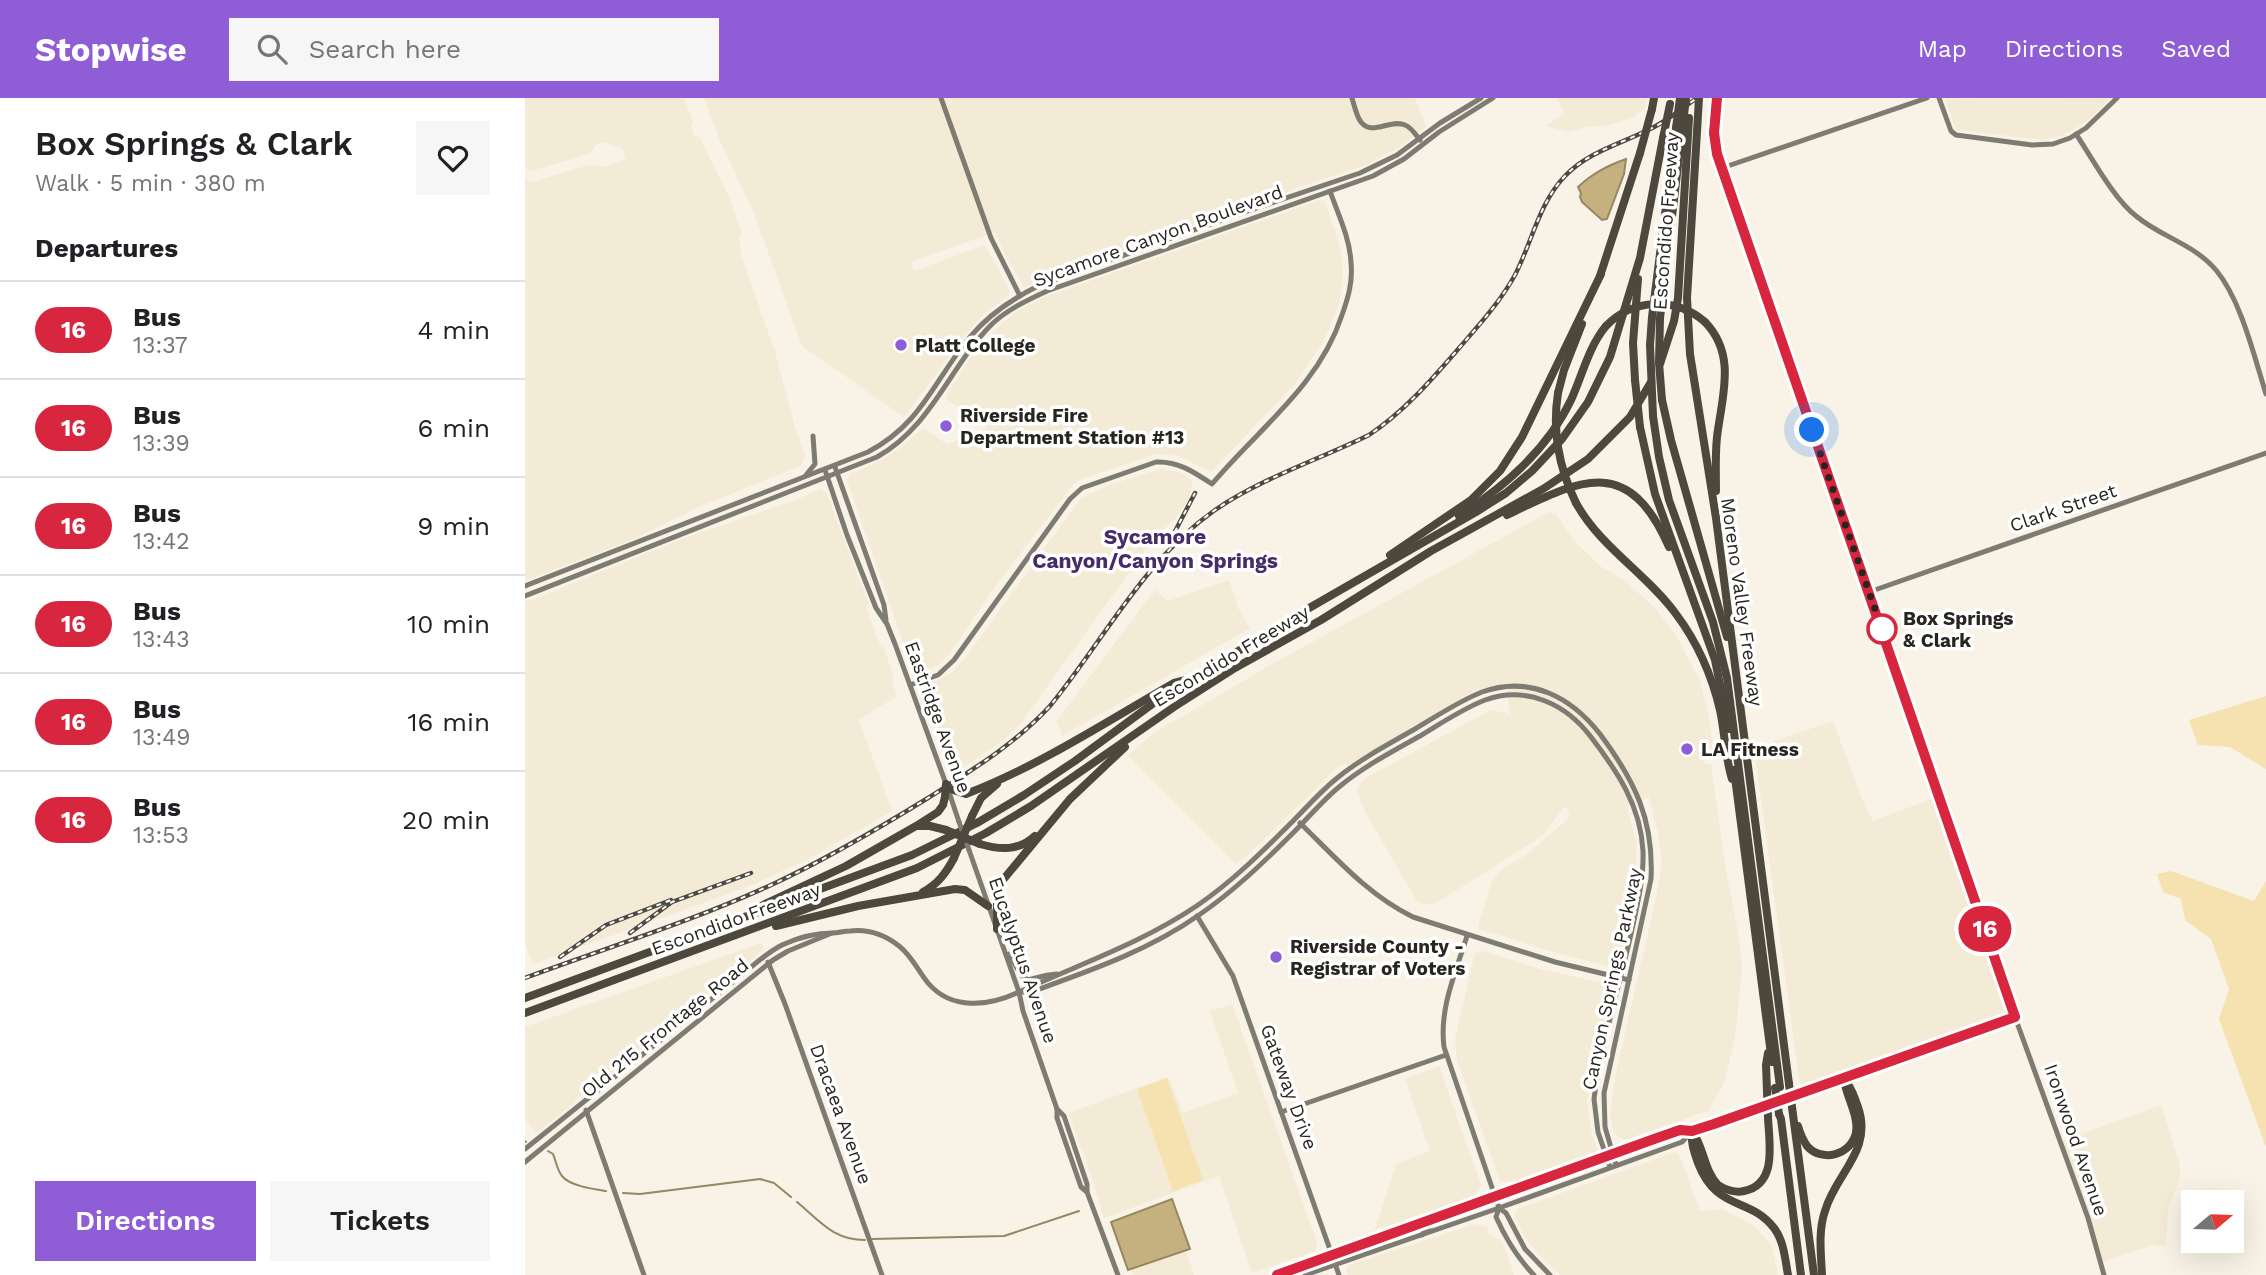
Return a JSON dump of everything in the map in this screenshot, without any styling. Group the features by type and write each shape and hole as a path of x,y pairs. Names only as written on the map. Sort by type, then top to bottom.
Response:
{"highway":[{"path":"1654,98 1640,153 1601,274 1567,359 1558,393 1555,425 1563,473 1576,503 1599,537 1668,604 1692,638 1717,698 1729,769 1736,791"},
{"path":"1680,98 1686,120 1660,318 1662,400 1736,673"},
{"name":"Escondido Freeway","path":"525,1013 917,868 986,833 1031,806 1235,668 1321,620 1431,551 1543,489 1588,459 1630,417 1645,395 1667,343 1678,298 1689,98"},
{"path":"1692,1131 1699,1140 1718,1185 1742,1192 1759,1184 1768,1170 1768,1117 1778,1088 1727,678 1708,606 1669,500 1653,416 1650,345 1652,317 1686,120 1700,98"},
{"name":"Escondido Freeway","path":"525,998 912,855 977,823 1024,795 1155,702 1297,615 1506,493 1532,471 1562,439 1588,402 1610,356 1640,258 1671,101"},
{"name":"Moreno Valley Freeway","path":"1686,120 1688,322 1692,368 1716,518 1736,673 1778,1088 1786,1113 1801,1275"},
{"name":"Moreno Valley Freeway","path":"1640,258 1635,308 1635,380 1640,427 1655,494 1706,631 1720,679 1729,729 1769,1046 1786,1113 1814,1275"},
{"path":"1297,615 1422,534 1471,499 1494,478 1511,457 1522,437 1601,274"},
{"path":"1410,549 1489,496 1526,463 1550,436 1566,410 1595,343 1607,326 1626,311 1653,304 1681,307 1705,322 1720,344 1726,368 1716,450 1716,518"},
{"path":"1431,551 1563,488 1576,484 1600,483 1627,491 1645,504 1684,574"},
{"path":"701,932 846,866 916,826 942,808 948,789 966,794 1011,775 1174,683 1192,679"},
{"path":"997,929 999,887 1048,825 1105,764 1174,707"},
{"path":"917,895 939,881 947,872 981,797 1011,775"},
{"path":"916,826 946,830 994,848 1013,848 1031,840 1048,825"},
{"path":"754,930 917,895 965,890 988,906"},
{"path":"1786,1113 1810,1149 1823,1155 1842,1152 1852,1143 1856,1125 1844,1079"},
{"path":"1822,1275 1823,1214 1829,1198 1859,1146 1863,1132 1861,1116 1850,1086 1844,1079"},
{"path":"1692,1131 1691,1144 1709,1184 1723,1198 1756,1213 1773,1227 1781,1242 1788,1275"}],"street":[{"path":"941,98 991,238 1023,302"},
{"path":"1352,98 1359,119 1365,126 1377,128 1402,124 1408,126 1422,142"},
{"name":"Sycamore Canyon Boulevard","path":"1422,142 1440,123 1481,98"},
{"name":"Sycamore Canyon Boulevard","path":"525,596 838,475 889,451 917,425 977,340 995,321 1023,302 1329,188 1422,142 1493,98"},
{"path":"1722,168 1927,98"},
{"path":"1939,98 1951,131 1956,135 2039,145 2062,141 2076,134 2095,121 2117,98"},
{"name":"Ironwood Avenue","path":"1716,101 1714,139 1722,168 2015,1017 2088,1218 2104,1275"},
{"path":"2076,134 2133,215 2194,250 2216,271 2237,305 2266,394"},
{"path":"909,685 938,675 954,660 1070,499 1082,488 1156,462 1166,461 1182,465 1212,484 1299,392 1319,366 1334,338 1351,285 1350,252 1329,188"},
{"name":"Sycamore Canyon Boulevard","path":"525,586 835,467 875,449 912,420 977,330 994,313 1019,296 1049,282 1233,216 1329,188"},
{"path":"939,397 937,393 942,379"},
{"path":"804,478 815,464 813,436"},
{"name":"Clark Street","path":"1869,592 2266,453"},
{"name":"Eastridge Avenue","path":"835,467 884,605 887,624 959,822"},
{"name":"Eastridge Avenue","path":"825,470 876,608 887,624"},
{"name":"Canyon Springs Parkway","path":"1295,819 1345,772 1471,697 1494,689 1524,687 1548,692 1564,699 1588,719 1619,761 1637,792 1647,821 1652,858 1651,879 1604,1093 1604,1120 1613,1166"},
{"name":"Canyon Springs Parkway","path":"1301,825 1350,778 1474,705 1495,697 1518,695 1540,698 1561,707 1587,731 1625,788 1636,815 1642,841 1642,885 1594,1099 1598,1132 1610,1155"},
{"path":"1019,992 1134,943 1199,904 1249,864 1295,819 1368,889 1383,901 1413,917 1555,962 1629,980"},
{"name":"Eucalyptus Avenue","path":"959,822 1019,992 1081,1187 1087,1192 1118,1275"},
{"path":"1019,992 1031,992 1111,962 1197,916 1250,874 1301,825"},
{"name":"Gateway Drive","path":"1197,916 1233,976 1339,1275"},
{"name":"Old 215 Frontage Road","path":"525,1149 764,957 789,942 827,932 860,931 888,938 906,952 929,985 955,1002 979,1004 1019,992"},
{"name":"Old 215 Frontage Road","path":"525,1162 770,964 789,951 828,937 832,933"},
{"path":"1467,936 1445,1010 1442,1035 1446,1055 1499,1208 1506,1213 1525,1249 1550,1275"},
{"path":"1000,940 1024,978 1033,980 1057,974"},
{"path":"764,957 770,964"},
{"name":"Dracaea Avenue","path":"770,964 881,1275"},
{"path":"1277,1275 1680,1130 1692,1131 2015,1017"},
{"path":"1281,1112 1446,1055"},
{"path":"583,1103 644,1275"},
{"path":"1305,1275 1682,1142 1692,1131"},
{"path":"1499,1208 1496,1217 1507,1240 1534,1275"},
{"path":"1422,1235 1427,1227 1447,1220 1461,1210"}],"shaded area":[{"path":"525,98 684,98 693,122 691,126 694,135 700,138 728,194 742,233 739,239 741,255 775,352 805,456 800,466 703,505 634,539 525,581 525,179 532,182 589,165 604,167 626,159 622,148 603,142 596,145 589,154 531,171 525,168"},
{"path":"704,98 1415,98 1426,127 1398,148 1366,165 1213,217 1024,287 995,232 911,262 914,271 985,245 1010,291 1008,296 983,315 962,339 904,417 802,346 751,205 721,144"},
{"path":"1557,98 1647,98 1645,108 1634,117 1610,125 1585,127 1569,132 1546,126 1565,113"},
{"path":"2111,98 2086,122 2061,136 2044,140 1956,130 1945,99"},
{"path":"1626,159 1624,174 1607,219 1602,220 1582,202 1578,187 1601,170"},
{"path":"1320,200 1325,202 1341,250 1341,291 1339,305 1323,342 1294,385 1211,472 1179,456 1156,454 1082,479 1073,485 994,588 951,652 937,666 916,674 847,480 850,474 882,460 923,428 947,444 988,428 945,398 976,349 1019,310 1047,296"},
{"path":"1160,469 1179,472 1193,481 1189,498 1175,519 1154,538 1020,724 1004,740 954,774 920,691 922,687 952,673 968,654 1081,498 1112,484"},
{"path":"820,489 826,492 869,605 866,607 877,638 881,646 883,645 894,678 892,682 897,696 859,720 892,811 811,858 747,887 533,964 525,942 525,601 682,539"},
{"path":"1549,512 1557,515 1573,540 1600,566 1625,581 1654,607 1676,635 1700,681 1714,754 1701,763 1711,764 1726,871 1739,937 1742,967 1735,1038 1724,1083 1708,1111 1624,1140 1614,1134 1610,1115 1616,1073 1662,863 1658,832 1649,798 1651,796 1627,807 1636,842 1636,877 1620,961 1615,968 1560,954 1479,929 1478,926 1493,878 1567,820 1570,813 1565,806 1544,834 1536,840 1433,905 1418,903 1364,810 1357,789 1364,779 1491,710 1508,713 1530,749 1509,713 1507,683 1472,692 1347,766 1345,763 1339,766 1236,864 1128,755 1154,733 1274,663"},
{"path":"1229,580 1239,610 1250,628 1062,736 1057,721 1155,590 1168,601"},
{"path":"2266,696 2266,769 2230,747 2198,745 2189,720"},
{"path":"1833,721 1873,821 1934,798 2008,1013 1800,1086 1754,748"},
{"path":"2171,871 2254,901 2266,881 2266,1147 2219,1019 2229,989 2211,939 2185,920 2181,899 2163,892 2157,874"},
{"path":"761,943 764,949 537,1133 525,1119 525,1027"},
{"path":"1483,951 1540,969 1613,985 1587,1100 1592,1137 1598,1150 1595,1156 1511,1182 1500,1181 1457,1060 1455,1039 1475,953"},
{"path":"1232,1004 1317,1243 1315,1251 1252,1273 1219,1176 1104,1218 1068,1113 1168,1077 1183,1113 1238,1093 1210,1011"},
{"path":"1439,1066 1481,1185 1475,1196 1375,1230 1396,1164 1430,1151 1405,1079"},
{"path":"1167,1078 1203,1180 1173,1191 1137,1089"},
{"path":"2161,1105 2180,1165 2180,1176 2168,1210 2166,1246 2153,1245 2101,1262 2062,1141"},
{"path":"1675,1152 1679,1154 1700,1211 1722,1209 1754,1226 1772,1246 1778,1275 1561,1275 1542,1258 1525,1237 1514,1216 1518,1209"},
{"path":"1172,1199 1190,1249 1128,1270 1111,1222"},
{"path":"1475,1224 1487,1227 1489,1235 1501,1240 1514,1275 1348,1275 1346,1270 1349,1265"},
{"path":"1186,1250 1194,1275 1133,1275 1131,1270"}],"waterway":[{"path":"548,1151 553,1154 562,1176 570,1182 606,1191"},
{"path":"623,1193 640,1194 760,1179 774,1183 791,1197"},
{"path":"797,1202 835,1233 865,1240"},
{"path":"872,1239 1004,1236 1079,1211"}],"railway":[{"path":"525,978 709,911 790,876 909,810 1007,745 1050,706 1126,602 1167,552 1190,530 1215,510 1252,488 1369,435 1417,394 1475,330 1503,294 1515,275 1549,198 1565,176 1594,155 1655,127 1697,98"},
{"path":"1170,541 1195,493"},
{"path":"630,933 672,902 751,873"},
{"path":"560,957 606,925 671,900"}],"bus line":[{"name":"16","path":"1277,1275 1657,1138 1680,1130 1692,1131 1714,1124 2015,1017 1717,154 1714,133 1717,98"}],"place":[{"name":"Platt College","path":"901,345"},
{"name":"Riverside Fire Department Station #13","path":"946,426"},
{"name":"Box Springs & Clark","path":"1882,629"},
{"name":"LA Fitness","path":"1687,749"},
{"name":"Riverside County - Registrar of Voters","path":"1276,957"}],"district":[{"name":"Sycamore Canyon/Canyon Springs","path":"1155,548"}],"route":[{"path":"1812,430 1882,629"}]}
